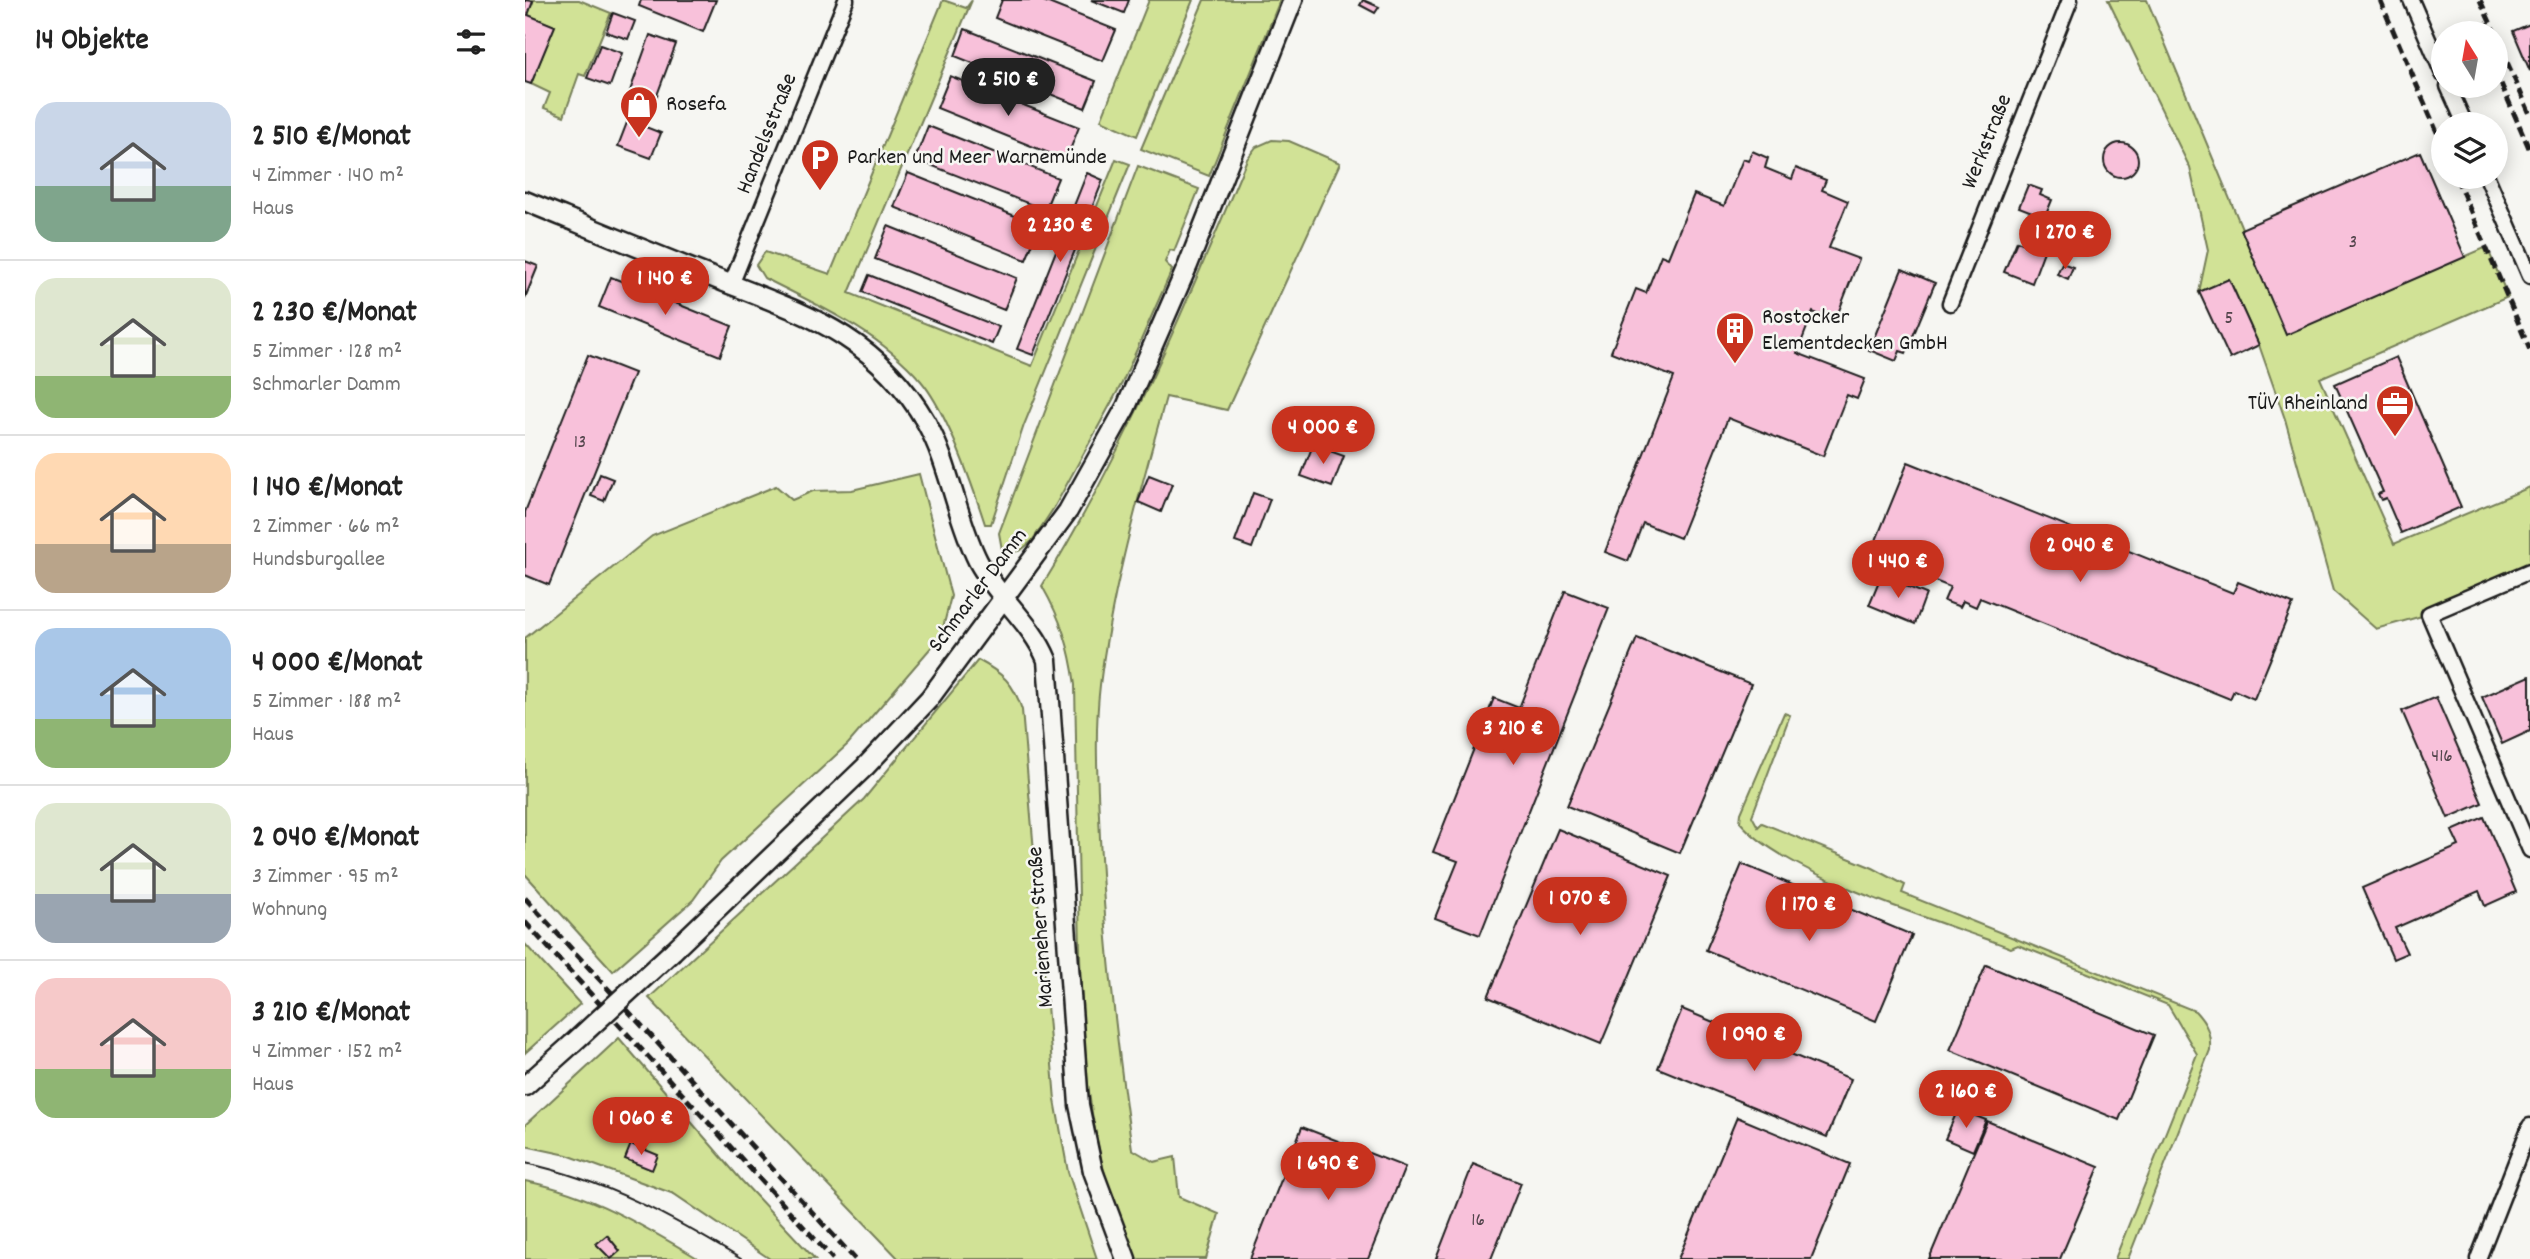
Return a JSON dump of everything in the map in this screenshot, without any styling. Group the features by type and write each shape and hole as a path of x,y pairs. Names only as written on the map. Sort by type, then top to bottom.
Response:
{"street":[{"name":"Handelsstraße","path":"731,285 846,0"},
{"name":"Schmarler Damm","path":"525,1086 673,951 929,699 1068,511 1126,407 1188,265 1293,0"},
{"name":"Werkstraße","path":"1950,303 2070,0"},
{"path":"2411,0 2431,46"},
{"path":"2492,189 2530,276"},
{"name":"Marieneher Straße","path":"525,201 813,316 861,345 892,372 927,423 978,560 1003,600 1041,645 1047,660 1080,1105 1093,1171 1126,1259"},
{"path":"2530,571 2429,614 2530,849"},
{"path":"2478,1259 2524,1160 2530,1126"}],"green space":[{"path":"530,0 579,0 611,13 585,76 579,74 564,116 544,108 550,93 531,84 554,26 528,15 533,2"},
{"path":"943,0 966,8 972,0 849,293 1032,366 1116,159 1130,164 1024,425 991,524 985,524 950,430 921,381 905,364 868,335 827,310 764,278 756,265 765,252 830,274"},
{"path":"1149,0 1193,0 1137,136 1101,120"},
{"path":"1204,0 1280,0 1209,176 1141,149"},
{"path":"2108,0 2147,0 2286,334 2487,247 2508,297 2320,378 2394,544 2530,487 2530,571 2429,614 2376,629 2333,591 2285,419 2259,345 2229,279 2199,292 2208,250 2190,168"},
{"path":"1272,140 1289,141 1340,163 1227,410 1166,397 1119,576 1100,685 1097,762 1102,877 1112,994 1132,1149 1154,1162 1175,1157 1179,1197 1219,1214 1206,1259 1137,1259 1119,1217 1105,1173 1088,1083 1081,990 1075,685 1064,634 1042,586 1100,483 1153,377 1247,159 1256,147"},
{"path":"1138,166 1199,189 1174,251 1170,250 1165,262 1172,270 1122,383 1055,506 1032,541 1021,550 1003,555 999,533"},
{"path":"919,474 951,596 941,636 848,744 721,861 693,900 613,971 525,874 525,638 652,536 776,486 792,500 813,491 852,490"},
{"path":"978,660 1006,680 1022,710 1055,1100 1068,1172 1097,1259 899,1259 649,998 864,799"},
{"path":"1784,713 1790,715 1752,816 1758,827 1762,823 1873,868 1905,885 1902,893 2195,1011 2203,1020 2209,1034 2210,1050 2128,1259 2115,1259 2197,1054 2168,1005 2018,945 2011,948 1867,896 1792,861 1762,842 1740,822 1741,813"},
{"path":"525,944 580,1004 525,1053"},
{"path":"619,1038 742,1181 815,1259 770,1259 674,1194 567,1155 525,1146 525,1125"},
{"path":"525,1181 549,1186 594,1202 699,1259 525,1259"}],"building":[{"path":"525,0 533,1 528,15 555,26 531,84 525,82"},
{"path":"641,0 716,0 703,32 639,6"},
{"path":"1002,0 1041,0 1116,30 1103,61 995,18"},
{"path":"1091,0 1129,0 1124,13"},
{"path":"1363,0 1379,7 1375,13 1360,5"},
{"path":"613,13 635,21 628,39 606,32"},
{"path":"2530,24 2530,71 2513,31"},
{"path":"965,29 1096,81 1085,108 955,56"},
{"path":"650,35 676,44 650,114 625,105"},
{"path":"600,45 622,53 610,86 587,78"},
{"path":"950,76 1079,127 1066,160 937,108"},
{"name":"Rosefa","path":"628,120 661,133 651,158 618,146"},
{"path":"928,126 1058,178 1045,210 915,159"},
{"path":"2121,143 2133,148 2138,160 2133,172 2121,177 2109,172 2104,160 2109,148"},
{"name":"Rostocker Elementdecken GmbH","path":"1752,151 1768,158 1765,168 1792,179 1796,168 1826,180 1822,190 1848,201 1829,248 1859,259 1835,321 1813,312 1797,353 1865,379 1857,399 1847,395 1823,456 1728,418 1680,538 1643,523 1628,561 1605,552 1674,377 1611,352 1636,289 1646,293 1661,255 1668,258 1694,194 1724,206 1743,159 1748,161"},
{"path":"2420,152 2431,178 2431,189 2436,189 2465,257 2286,335 2241,229"},
{"path":"908,173 1040,226 1026,260 894,207"},
{"path":"1087,173 1103,180 1033,355 1017,349"},
{"path":"2028,185 2042,190 2040,195 2052,200 2045,217 2019,207"},
{"path":"888,226 1017,278 1004,310 875,259"},
{"path":"2017,241 2044,251 2032,283 2004,272"},
{"path":"525,261 538,266 525,298"},
{"path":"2062,263 2073,267 2068,279 2057,274"},
{"path":"1902,269 1935,283 1906,353 1900,351 1896,361 1869,350"},
{"path":"869,275 999,327 992,344 862,292"},
{"path":"611,277 732,326 720,356 599,307"},
{"path":"2229,279 2259,345 2230,359 2199,292"},
{"path":"588,355 634,373 549,585 525,575 525,512"},
{"name":"TÜV Rheinland","path":"2396,357 2461,507 2401,533 2386,498 2381,500 2378,494 2383,492 2335,384"},
{"path":"1313,445 1344,456 1332,487 1301,476"},
{"path":"1908,462 2233,593 2238,582 2293,604 2254,699 2234,690 2230,699 1980,598 1976,607 1963,601 1960,607 1944,601 1950,587 1870,555"},
{"path":"600,474 613,479 604,501 591,496"},
{"path":"1149,475 1172,484 1161,512 1138,502"},
{"path":"1253,493 1270,499 1252,548 1235,542"},
{"path":"1881,576 1926,594 1915,624 1869,605"},
{"path":"1565,591 1609,608 1480,935 1435,918 1458,861 1433,852 1494,698 1519,708"},
{"path":"1637,638 1751,684 1680,853 1567,806"},
{"path":"2530,676 2530,731 2502,744 2482,697"},
{"path":"2436,697 2482,803 2448,818 2402,711"},
{"path":"2484,817 2516,892 2485,906 2479,891 2395,928 2407,953 2393,959 2362,888 2459,846 2452,831"},
{"path":"1558,829 1671,876 1601,1044 1488,997"},
{"path":"1742,864 1912,935 1876,1021 1706,950"},
{"path":"1986,965 2154,1035 2119,1120 1950,1050"},
{"path":"1682,1009 1851,1079 1827,1137 1658,1068"},
{"path":"1958,1109 1986,1120 1973,1151 1945,1139"},
{"path":"1737,1117 1850,1164 1811,1259 1678,1259"},
{"path":"1987,1121 2099,1167 2060,1259 1929,1259"},
{"path":"1302,1127 1405,1167 1368,1259 1250,1259"},
{"path":"631,1144 658,1155 652,1170 625,1159"},
{"path":"1473,1164 1521,1183 1491,1259 1436,1259"},
{"path":"607,1235 620,1251 611,1259 596,1244"}],"tram line":[{"path":"525,1163 583,1179 610,1190 689,1229 741,1259"}],"railway":[{"path":"2380,0 2431,118"},
{"path":"2480,0 2490,21"},
{"path":"2508,64 2530,114"},
{"path":"2507,98 2530,150"},
{"path":"2461,189 2530,350"},
{"path":"525,898 855,1259"},
{"path":"525,922 833,1259"}],"place":[{"name":"Rosefa","path":"639,139"},
{"name":"Parken und Meer Warnemünde","path":"820,192"},
{"name":"Rostocker Elementdecken GmbH","path":"1735,365"},
{"name":"TÜV Rheinland","path":"2395,438"}]}
